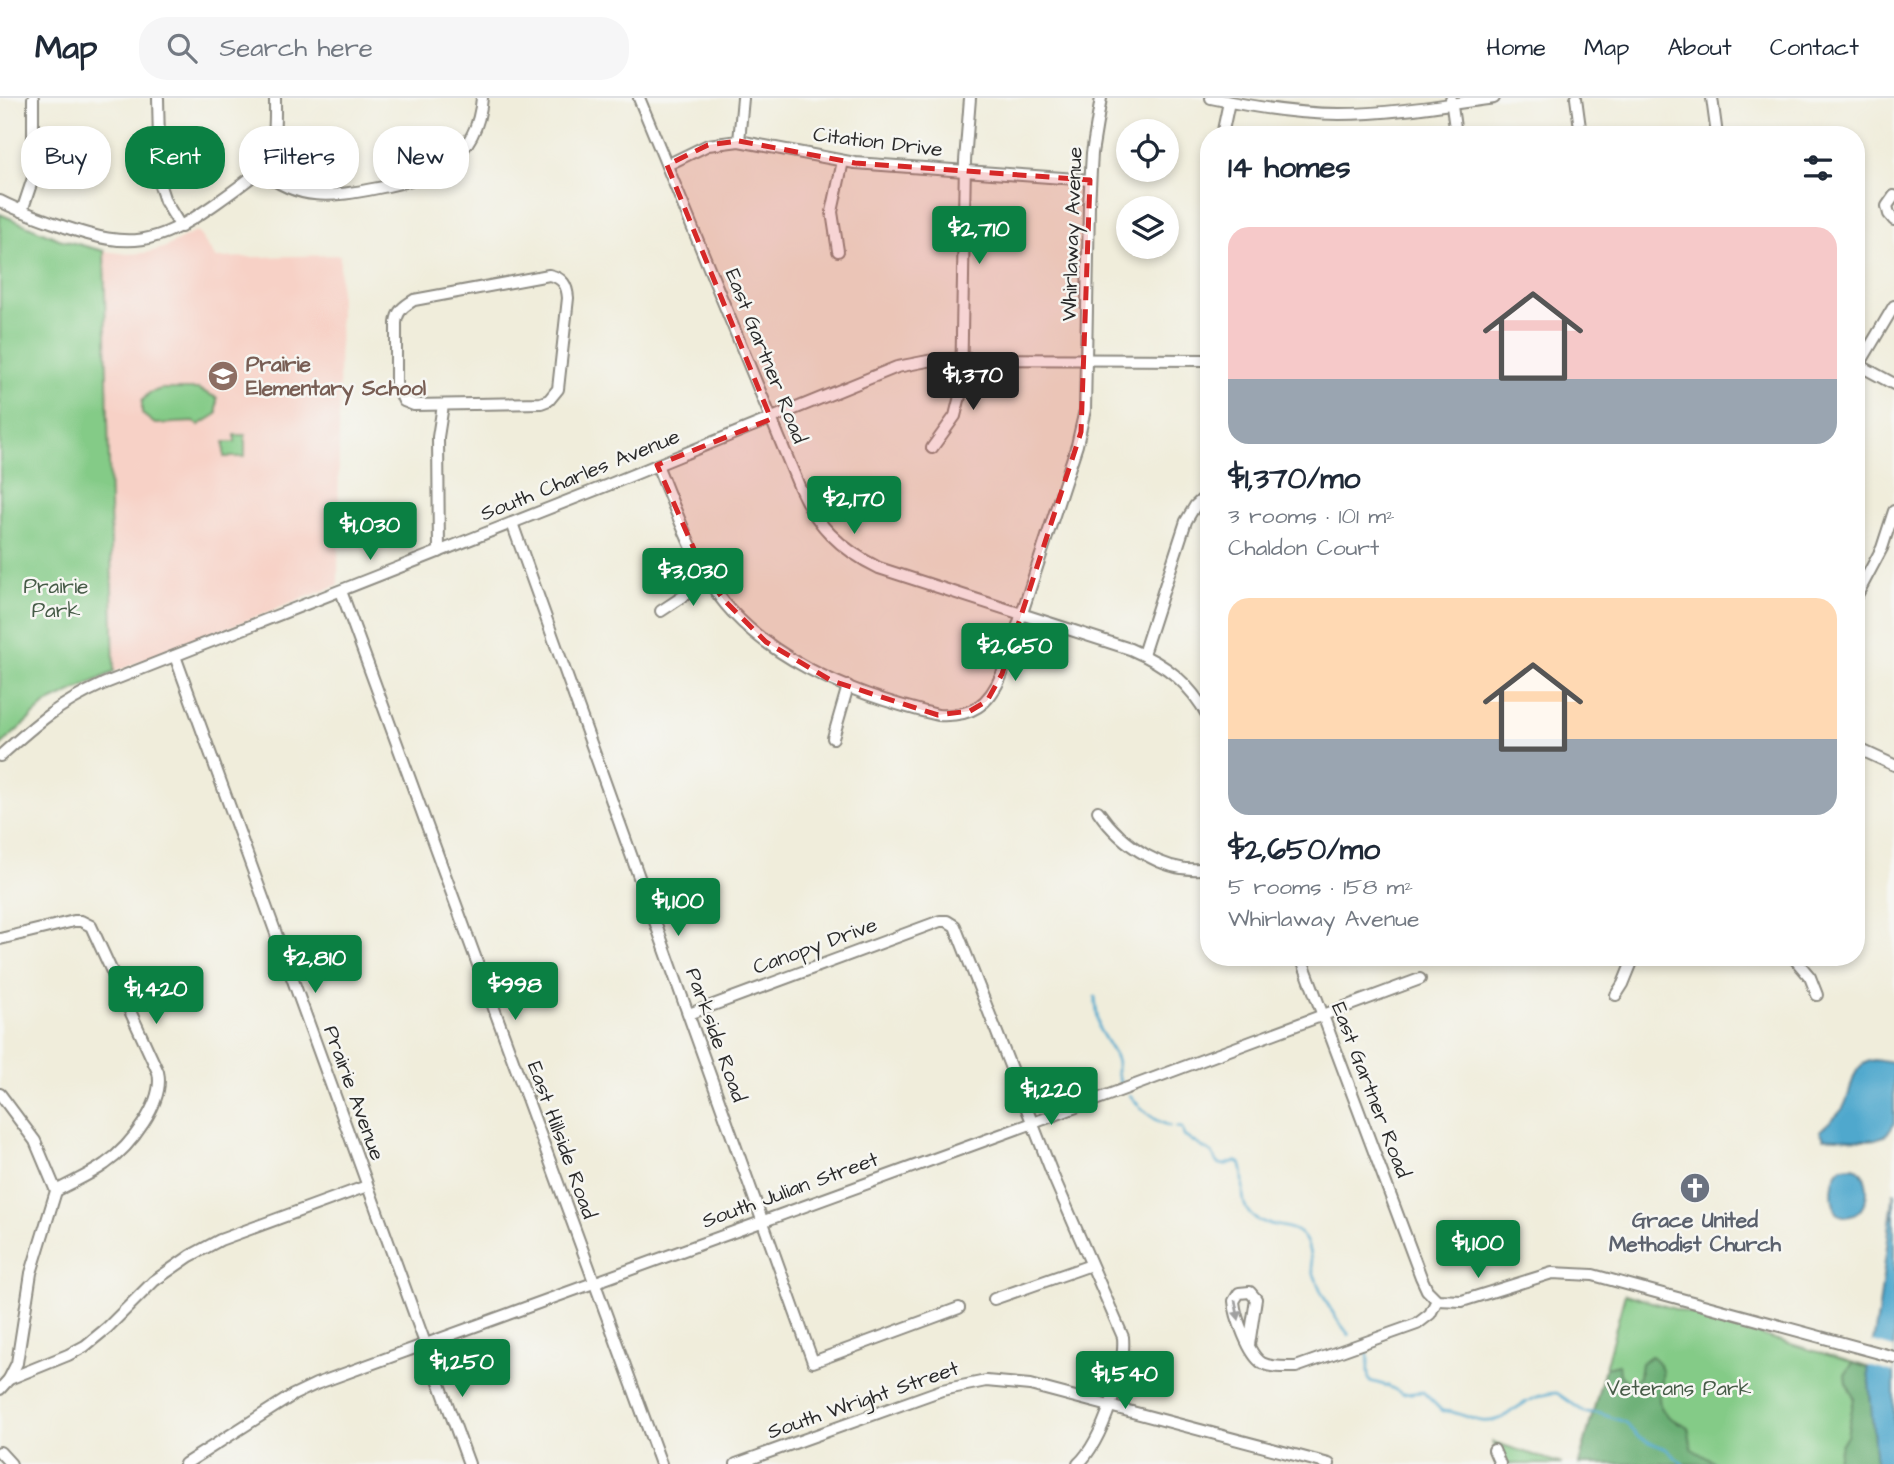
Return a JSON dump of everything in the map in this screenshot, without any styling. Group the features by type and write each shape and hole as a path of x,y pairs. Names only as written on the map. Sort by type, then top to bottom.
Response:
{"street":[{"path":"22,211 33,178 33,98"},
{"path":"158,98 160,186 165,201 181,227"},
{"path":"274,126 275,98"},
{"path":"292,189 317,196 346,194 416,180 444,167 464,147 477,122 482,98"},
{"name":"East Gartner Road","path":"639,98 809,508 825,531 847,551 879,568 1143,654 1179,677 1200,706"},
{"path":"739,141 743,98"},
{"path":"932,448 949,426 958,408 961,392 965,172 970,98"},
{"name":"Whirlaway Avenue","path":"657,465 708,580 738,616 766,642 807,669 848,686 938,715 955,715 976,709 990,698 997,686 1022,614 1081,432 1085,410 1087,361 1090,180 1101,98"},
{"path":"1211,98 1291,111 1338,114 1373,113 1451,101 1494,98"},
{"path":"1576,98 1580,126"},
{"path":"1712,98 1716,126"},
{"path":"1451,101 1455,126"},
{"path":"1224,126 1229,102"},
{"name":"Citation Drive","path":"667,164 708,145 739,141 843,161 1090,180"},
{"path":"838,251 832,212 843,161"},
{"path":"0,201 77,231 113,240 148,239 181,227 239,185"},
{"path":"1894,196 1887,206 1889,215 1894,220"},
{"path":"541,276 555,276 563,281 568,298 555,394 541,403 443,405 409,404 398,390 396,323 404,306 414,300 541,276"},
{"path":"1865,354 1894,306"},
{"name":"South Charles Avenue","path":"0,756 42,718 62,704 114,680 897,367 933,360 962,359 1200,360"},
{"path":"1865,369 1894,384"},
{"path":"439,552 438,437 443,405"},
{"path":"1143,654 1186,521 1200,502"},
{"path":"1865,583 1887,550 1894,511"},
{"name":"Parkside Road","path":"512,523 813,1362 959,1308"},
{"path":"661,611 708,580"},
{"name":"East Hillside Road","path":"341,591 661,1464"},
{"name":"Prairie Avenue","path":"175,656 469,1464"},
{"path":"833,738 848,686"},
{"path":"1865,752 1894,765"},
{"path":"1098,811 1115,833 1157,860 1183,869 1200,868"},
{"path":"0,939 74,921 91,926 158,1072 158,1097 126,1145 104,1166 56,1191"},
{"name":"Canopy Drive","path":"689,1014 940,921 947,921 955,926 1032,1124"},
{"name":"East Gartner Road","path":"1304,966 1421,1277 1427,1290 1437,1300"},
{"path":"1616,995 1630,966"},
{"path":"1801,966 1810,977 1817,995"},
{"name":"South Julian Street","path":"185,1464 304,1390 1420,979"},
{"path":"0,1094 35,1141 56,1191 32,1273 17,1363 0,1389"},
{"path":"1032,1124 1123,1337 1123,1354 1096,1443 1078,1464"},
{"path":"9,1379 85,1346 154,1281 190,1256 220,1240 367,1185"},
{"path":"994,1299 1091,1265"},
{"path":"1249,1345 1262,1363 1278,1367 1296,1367 1417,1324 1430,1314 1437,1300 1462,1301 1545,1274 1580,1273 1609,1278 1894,1357"},
{"name":"South Wright Street","path":"736,1464 932,1393 986,1381 1011,1382 1329,1464"},
{"path":"1494,1451 1500,1464"},
{"path":"0,1452 11,1464"}],"highlighted area":[{"path":"739,141 855,163 1090,180 1081,432 1002,674 987,701 970,711 938,715 832,681 766,642 724,600 705,574 657,465 771,419 667,165 708,145"}],"shaded area":[{"name":"Prairie Elementary School","path":"197,231 216,258 340,255 338,585 114,672 104,251 146,253 164,248"}],"green space":[{"name":"Prairie Park","path":"0,214 59,239 104,251 114,672 46,704 0,746"},
{"path":"161,389 198,389 217,398 217,414 199,425 194,422 155,424 142,414 142,401 149,393"},
{"path":"235,435 245,435 245,457 224,457 224,442 235,442"},
{"name":"Veterans Park","path":"1625,1294 1891,1374 1894,1464 1579,1464"},
{"path":"1651,1356 1662,1371 1659,1400 1662,1408 1670,1418 1688,1427 1692,1449 1717,1464 1579,1464 1605,1368 1618,1365 1621,1376 1627,1381 1633,1381 1639,1377 1641,1363"},
{"path":"1853,1363 1868,1368 1876,1464 1836,1464 1847,1435 1854,1398 1845,1375"},
{"path":"1493,1442 1562,1464 1502,1464"}],"water":[{"path":"1874,1060 1894,1063 1894,1124 1888,1132 1873,1140 1824,1138 1820,1131 1843,1108 1856,1072 1866,1062"},
{"path":"1854,1166 1862,1172 1867,1191 1861,1209 1855,1215 1846,1216 1836,1213 1832,1195 1833,1183 1842,1167"},
{"path":"1894,1192 1894,1464 1876,1464 1868,1368 1878,1315"}],"pier":[{"path":"1869,1341 1894,1348 1894,1373 1865,1365"}],"waterway":[{"path":"1095,997 1099,1029 1114,1054 1121,1084"},
{"path":"1130,1095 1148,1114 1170,1126"},
{"path":"1176,1127 1182,1128 1184,1136 1212,1153 1217,1163 1240,1163 1245,1205 1253,1217 1267,1224 1291,1229 1304,1238 1321,1291 1349,1335"},
{"path":"1364,1347 1368,1355 1370,1381 1403,1394 1423,1392 1442,1411 1475,1420 1496,1420 1535,1398 1557,1393 1584,1412 1598,1413 1625,1422 1638,1437 1666,1449 1683,1464"}],"place":[{"name":"Prairie Elementary School","path":"223,376"},
{"name":"Grace United Methodist Church","path":"1695,1188"}]}
